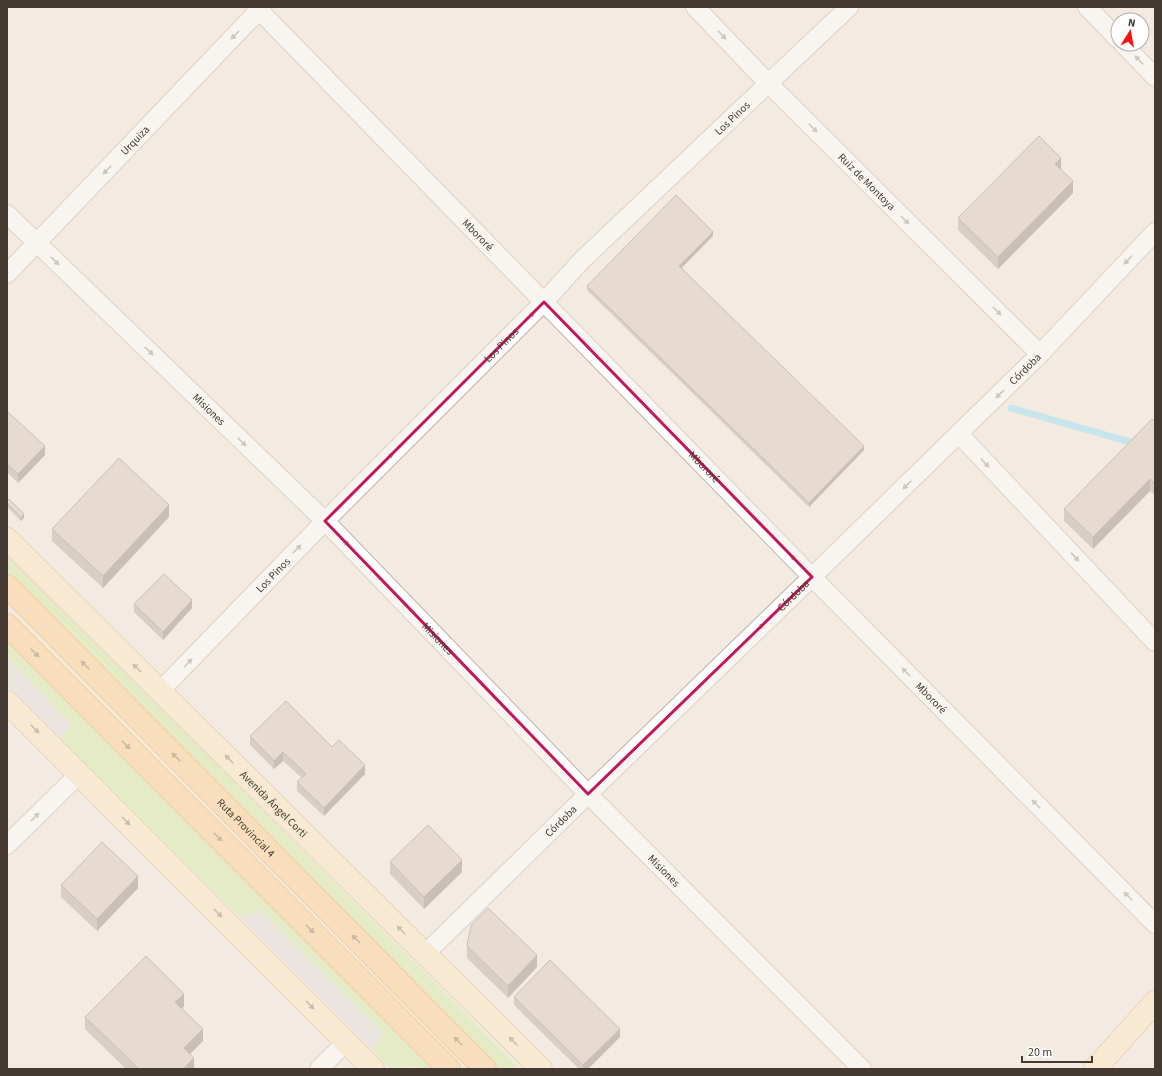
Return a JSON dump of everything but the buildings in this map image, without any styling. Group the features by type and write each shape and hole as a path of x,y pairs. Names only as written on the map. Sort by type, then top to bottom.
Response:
{"main road":[{"name":"Avenida Ángel Corti","path":"7,539 541,1069"},
{"name":"Ruta Provincial 4","path":"7,586 485,1069"},
{"path":"7,625 449,1069"},
{"path":"7,702 373,1069"},
{"path":"1095,1069 1155,1002"}],"street":[{"name":"Ruiz de Montoya","path":"695,7 769,84 1040,354"},
{"name":"Los Pinos","path":"160,691 325,521 544,302 581,261 849,7"},
{"path":"1087,7 1110,31"},
{"name":"Urquiza","path":"7,274 259,8"},
{"name":"Mbororé","path":"259,8 812,577 1155,924"},
{"path":"1131,52 1155,77"},
{"name":"Misiones","path":"7,214 325,521 588,794 862,1069"},
{"name":"Córdoba","path":"425,954 1040,354 1155,232"},
{"path":"958,434 1155,642"},
{"path":"7,845 79,774"},
{"path":"319,1069 346,1042"}],"highlighted area":[{"path":"544,302 812,577 588,794 325,521"}],"green space":[{"path":"7,552 520,1069 499,1069 7,573"},
{"path":"7,635 441,1069 417,1069 415,1067 390,1068 372,1050 383,1034 260,911 240,917 60,742 71,724 7,658"}],"shaded area":[{"path":"7,658 71,724 60,742 7,687"},
{"path":"260,911 384,1034 372,1050 240,917"}],"waterway":[{"path":"1011,408 1155,449"}]}
